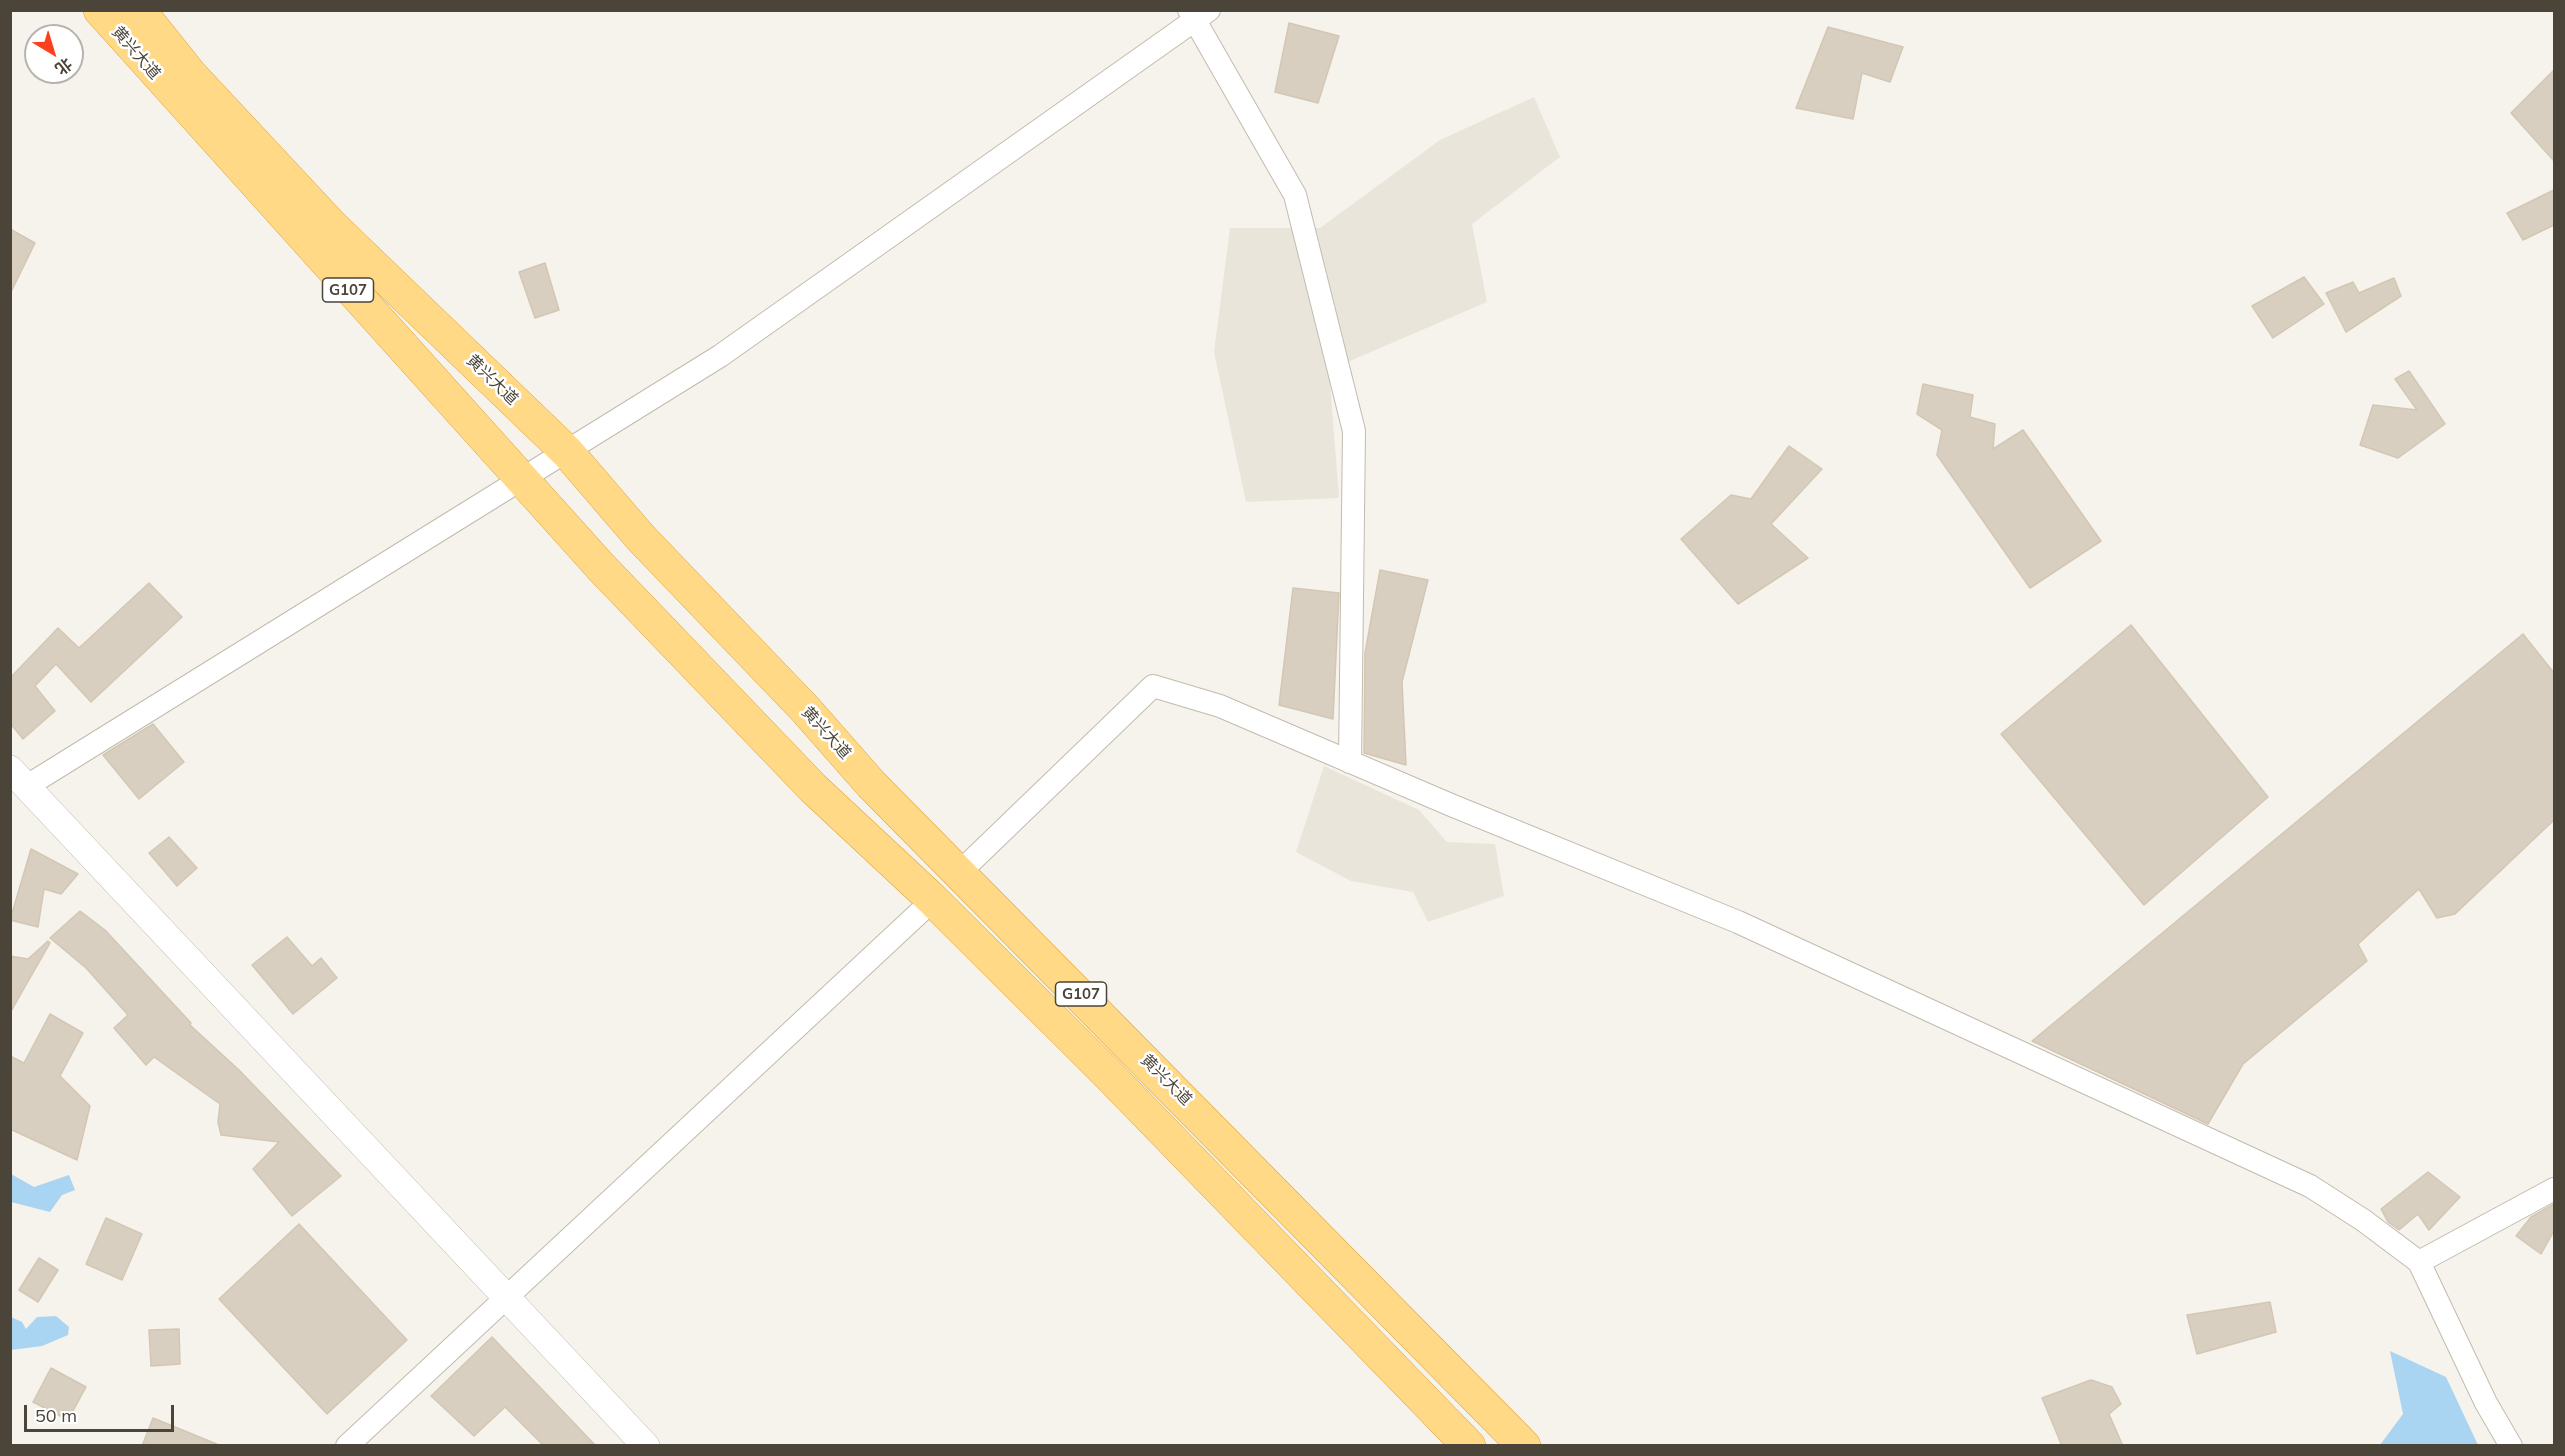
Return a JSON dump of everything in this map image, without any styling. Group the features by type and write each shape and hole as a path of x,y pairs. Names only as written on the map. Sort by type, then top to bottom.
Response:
{"highway":[{"name":"黄兴大道","path":"100,10 521,481 665,635 813,788 933,900 1106,1072 1469,1446"},
{"name":"黄兴大道","path":"139,10 191,75 333,227 568,453 641,538 806,710 871,784 1524,1446"},
{"path":"665,635 658,615 664,597 681,593 701,600"}],"street":[{"path":"646,1446 19,777 568,453 720,356 1198,14 1295,195 1354,431 1350,762"},
{"path":"960,872 1153,686 1220,706 1738,922 2310,1186 2363,1220 2420,1262 2486,1402 2511,1446"},
{"path":"347,1446 933,900"},
{"path":"2420,1262 2554,1189"}],"shaded area":[{"path":"1534,97 1560,157 1472,224 1487,302 1329,370 1339,498 1246,502 1214,352 1230,228 1320,228 1440,140"},
{"path":"1324,766 1419,810 1447,842 1495,844 1504,896 1428,922 1413,892 1351,881 1296,852"}],"water":[{"path":"11,1174 34,1187 69,1175 75,1190 62,1195 50,1212 11,1202"},
{"path":"56,1316 69,1327 68,1335 42,1346 11,1350 11,1317 22,1322 26,1329 37,1317"},
{"path":"2390,1351 2446,1377 2478,1445 2380,1445 2403,1414"}],"building":[{"path":"1289,23 1339,36 1318,103 1275,92"},
{"path":"1828,27 1903,47 1890,82 1862,73 1853,119 1796,108"},
{"path":"2554,70 2554,161 2511,113"},
{"path":"2554,190 2554,225 2523,240 2507,213"},
{"path":"10,229 35,243 10,294"},
{"path":"545,263 559,310 535,318 519,272"},
{"path":"2304,277 2324,304 2273,338 2252,306"},
{"path":"2394,278 2401,296 2346,332 2326,293 2353,282 2359,293"},
{"path":"2409,371 2445,424 2398,458 2360,445 2373,405 2417,410 2395,379"},
{"path":"1923,384 1973,395 1970,417 1995,424 1993,449 2023,430 2101,541 2030,588 1937,455 1942,430 1917,414"},
{"path":"1789,446 1822,469 1771,524 1808,558 1738,604 1681,539 1731,495 1751,499"},
{"path":"1380,570 1428,580 1402,682 1406,765 1364,753 1365,653"},
{"path":"149,583 182,617 91,702 56,664 35,686 55,711 23,739 10,723 10,678 58,628 79,648"},
{"path":"1293,588 1339,593 1333,719 1279,705"},
{"path":"2131,625 2268,797 2144,905 2001,734"},
{"path":"2523,634 2554,673 2554,820 2455,914 2437,918 2419,889 2358,944 2367,961 2243,1064 2208,1124 2032,1041"},
{"path":"153,724 184,762 139,799 103,755"},
{"path":"169,837 197,868 177,886 149,853"},
{"path":"31,849 78,874 61,894 44,889 38,927 10,920"},
{"path":"80,911 105,930 191,1023 190,1025 239,1070 341,1176 292,1216 253,1169 279,1142 221,1135 218,1122 220,1104 154,1057 146,1065 114,1028 128,1015 86,968 50,938"},
{"path":"287,937 312,966 321,958 337,978 293,1014 252,965"},
{"path":"48,941 50,943 10,1013 10,956 28,959"},
{"path":"50,1014 83,1033 60,1076 90,1106 77,1160 10,1129 10,1056 24,1063"},
{"path":"2428,1172 2460,1197 2429,1230 2418,1214 2399,1230 2388,1222 2381,1209"},
{"path":"2554,1204 2554,1231 2541,1254 2516,1236 2531,1217"},
{"path":"106,1218 142,1234 122,1280 86,1264"},
{"path":"299,1224 407,1340 327,1414 219,1299"},
{"path":"39,1258 58,1270 38,1302 19,1290"},
{"path":"2270,1302 2276,1332 2197,1354 2187,1315"},
{"path":"179,1329 180,1364 151,1366 149,1330"},
{"path":"492,1337 596,1446 544,1446 505,1407 474,1436 431,1396"},
{"path":"51,1368 86,1387 68,1420 33,1402"},
{"path":"2091,1380 2112,1387 2121,1404 2109,1414 2123,1446 2062,1446 2042,1398"},
{"path":"153,1418 219,1445 219,1446 142,1446"}]}
